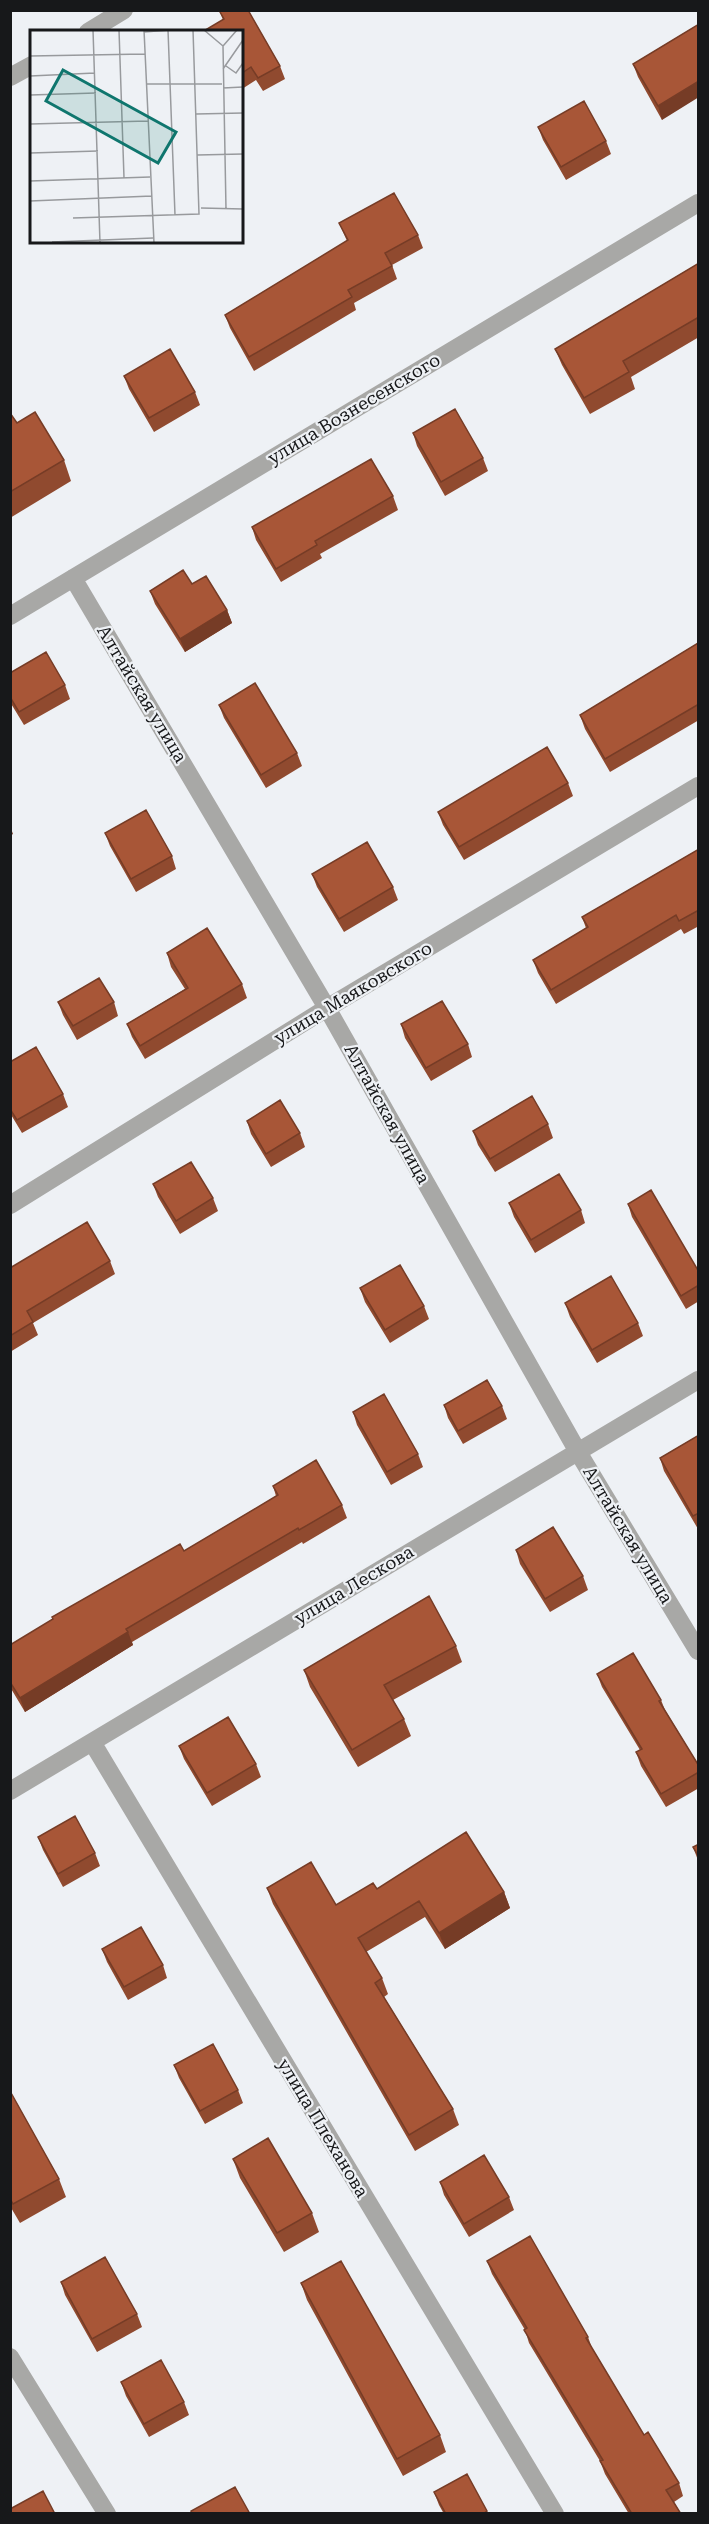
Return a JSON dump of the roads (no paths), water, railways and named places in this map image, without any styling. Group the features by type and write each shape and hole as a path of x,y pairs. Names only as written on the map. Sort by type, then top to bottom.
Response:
{"street":[{"path":"91,30 124,10"},
{"path":"10,77 30,66"},
{"name":"улица Вознесенского","path":"10,616 699,203"},
{"name":"Алтайская улица","path":"73,578 327,1008 578,1452 699,1651"},
{"name":"улица Маяковского","path":"10,1205 327,1008 699,786"},
{"name":"улица Лескова","path":"10,1791 699,1380"},
{"name":"улица Плеханова","path":"92,1742 555,2514"},
{"path":"10,2357 107,2514"}]}
